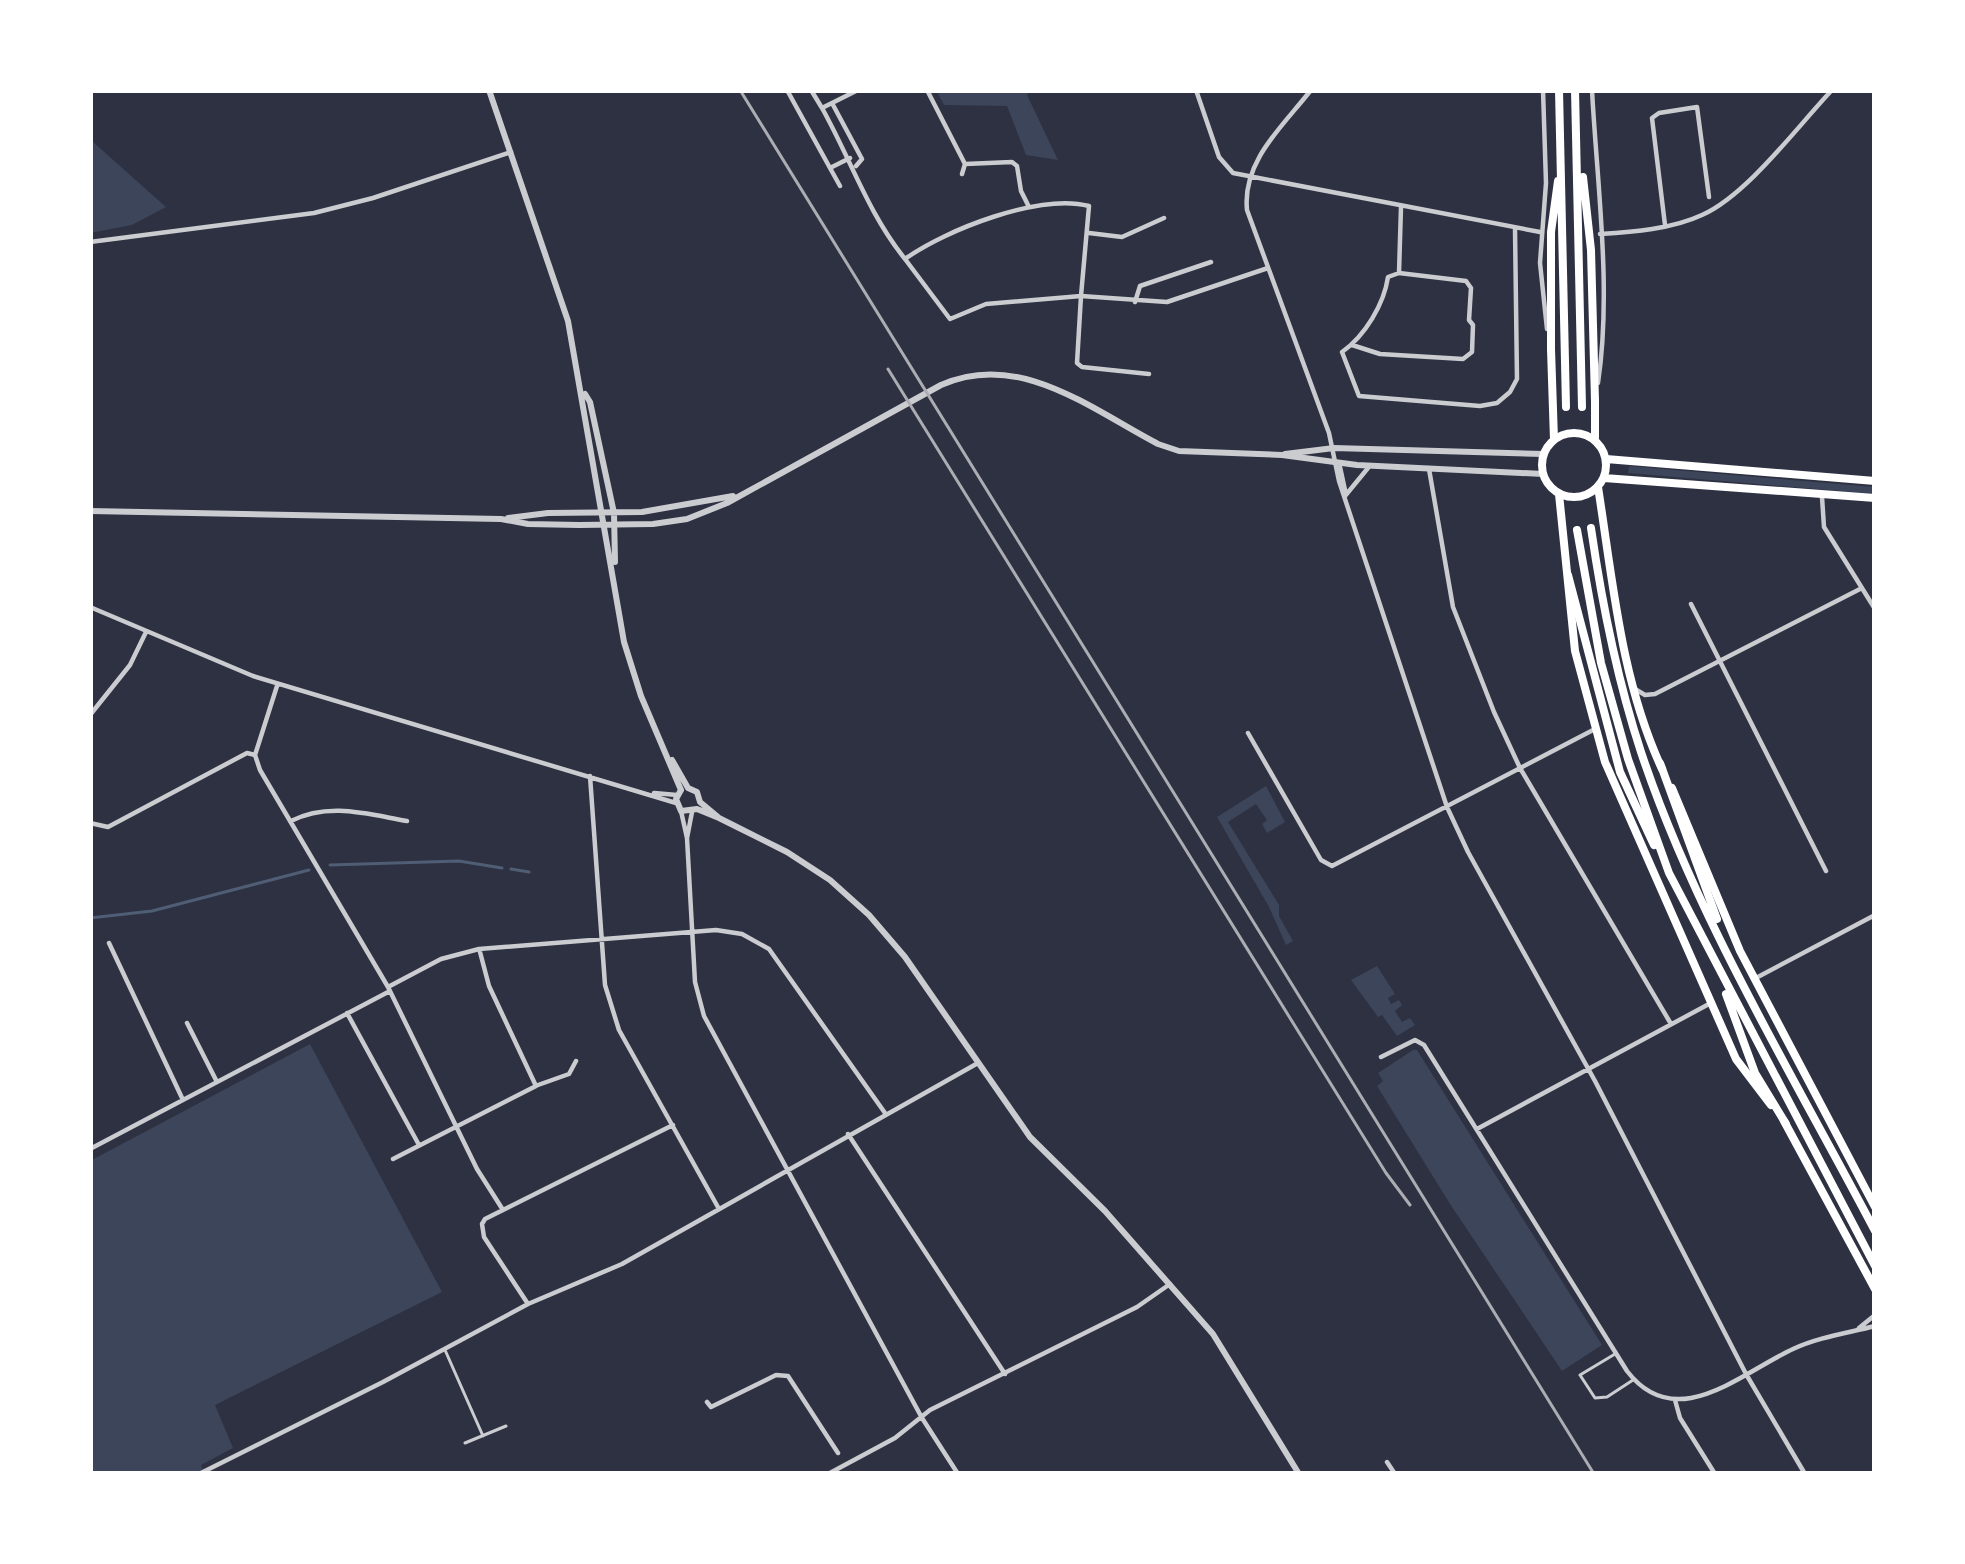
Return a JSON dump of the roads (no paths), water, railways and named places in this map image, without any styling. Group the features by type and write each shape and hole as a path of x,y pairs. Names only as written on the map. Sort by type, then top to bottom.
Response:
{"main road":[{"path":"1559,90 1566,407"},
{"path":"1575,90 1582,406"},
{"path":"1559,494 1584,496 1598,487 1606,459 1595,440 1591,250 1579,152"},
{"path":"1562,155 1551,232 1553,440 1544,454 1543,474 1559,494 1574,651 1620,803 1743,1072 1786,1124"},
{"path":"1553,440 1579,433 1595,440"},
{"path":"1606,459 1875,481"},
{"path":"1604,478 1875,498"},
{"path":"1598,487 1613,591 1635,689 1733,959"},
{"path":"1591,528 1615,658 1641,751 1694,886 1875,1231"},
{"path":"1577,530 1601,663 1628,759 1669,873"},
{"path":"1568,575 1620,772 1714,965 1875,1266"},
{"path":"1660,764 1688,819 1727,923 1754,979 1875,1207"},
{"path":"1714,965 1744,1050 1875,1289"}],"street":[{"path":"489,90 553,270 590,402 614,513 619,615 636,682 670,758 688,838 695,982 704,1016 922,1418 958,1474"},
{"path":"787,90 840,187"},
{"path":"812,90 850,158 862,197 950,319 986,304 1081,296 1167,302 1268,268"},
{"path":"822,108 858,90"},
{"path":"927,90 964,164 962,174"},
{"path":"1196,90 1223,164 1233,173 1540,232"},
{"path":"1311,90 1259,157 1250,178 1247,210 1346,479 1345,496 1447,807 1747,1374 1805,1474"},
{"path":"1543,90 1546,183 1540,232 1541,294 1551,349"},
{"path":"1592,90 1602,349 1595,401"},
{"path":"1600,234 1701,216 1738,192 1832,90"},
{"path":"832,104 862,159 854,167"},
{"path":"1665,225 1652,118 1659,112 1697,107 1709,197"},
{"path":"90,242 314,213 511,152"},
{"path":"830,168 850,158"},
{"path":"964,164 1012,162 1028,205"},
{"path":"905,260 922,246 1028,205 1089,206 1077,363 1149,374"},
{"path":"1399,273 1402,207"},
{"path":"1089,233 1122,237 1164,218"},
{"path":"1352,345 1380,354 1463,359 1472,352 1470,284 1399,273 1388,277 1384,298 1342,352 1359,397 1480,406 1502,400 1516,379 1515,229"},
{"path":"1135,302 1140,286 1211,262"},
{"path":"501,519 604,525 687,519 728,503 941,385 970,374 995,372 1029,377 1179,451 1543,474"},
{"path":"584,391 582,405 614,567"},
{"path":"1282,455 1334,448 1544,454"},
{"path":"1345,496 1370,466"},
{"path":"1429,469 1453,607 1520,768 1671,1024"},
{"path":"90,492 90,511 501,519 676,508 736,496"},
{"path":"1822,494 1821,520 1875,609"},
{"path":"1635,689 1649,696 1862,588"},
{"path":"1691,604 1826,871"},
{"path":"90,608 216,663 278,684 648,793 680,797 697,792 688,838"},
{"path":"90,715 130,665 146,632"},
{"path":"278,684 256,755 260,770 389,989 455,1127 503,1210"},
{"path":"1247,733 1326,865 1339,864 1595,729"},
{"path":"90,823 108,827 247,753 256,755"},
{"path":"590,776 600,937 614,1018 720,1211"},
{"path":"680,797 809,866 857,903 893,942 1030,1138 1105,1211 1213,1334 1299,1474"},
{"path":"291,821 311,811 331,809 407,820"},
{"path":"1754,979 1875,915"},
{"path":"90,1150 441,959 479,949 691,931 742,934 769,949 885,1113"},
{"path":"109,943 183,1100"},
{"path":"479,949 489,986 536,1086"},
{"path":"1477,1129 1714,1001"},
{"path":"347,1013 419,1145"},
{"path":"187,1023 217,1082"},
{"path":"1381,1057 1420,1041 1634,1380 1645,1389 1675,1400 1699,1398 1802,1345 1875,1326"},
{"path":"393,1159 569,1074 576,1061"},
{"path":"199,1474 528,1304 622,1264 978,1063"},
{"path":"528,1304 481,1230 485,1219 673,1125"},
{"path":"848,1134 1005,1374"},
{"path":"828,1474 895,1438 931,1410 1136,1307 1170,1284"},
{"path":"1854,1331 1875,1316"},
{"path":"707,1402 711,1407 776,1375 788,1376 838,1453"},
{"path":"1675,1400 1680,1418 1714,1474"},
{"path":"1387,1462 1394,1474"}],"lane":[{"path":"444,1349 483,1436"},
{"path":"1617,1353 1580,1375 1595,1398 1607,1397 1634,1380"},
{"path":"465,1443 506,1426"}],"waterway":[{"path":"330,865 459,861 502,868"},
{"path":"511,869 529,872"},
{"path":"90,918 152,911 309,870"}],"railway":[{"path":"740,90 1594,1474"},
{"path":"888,369 1410,1205"}]}
